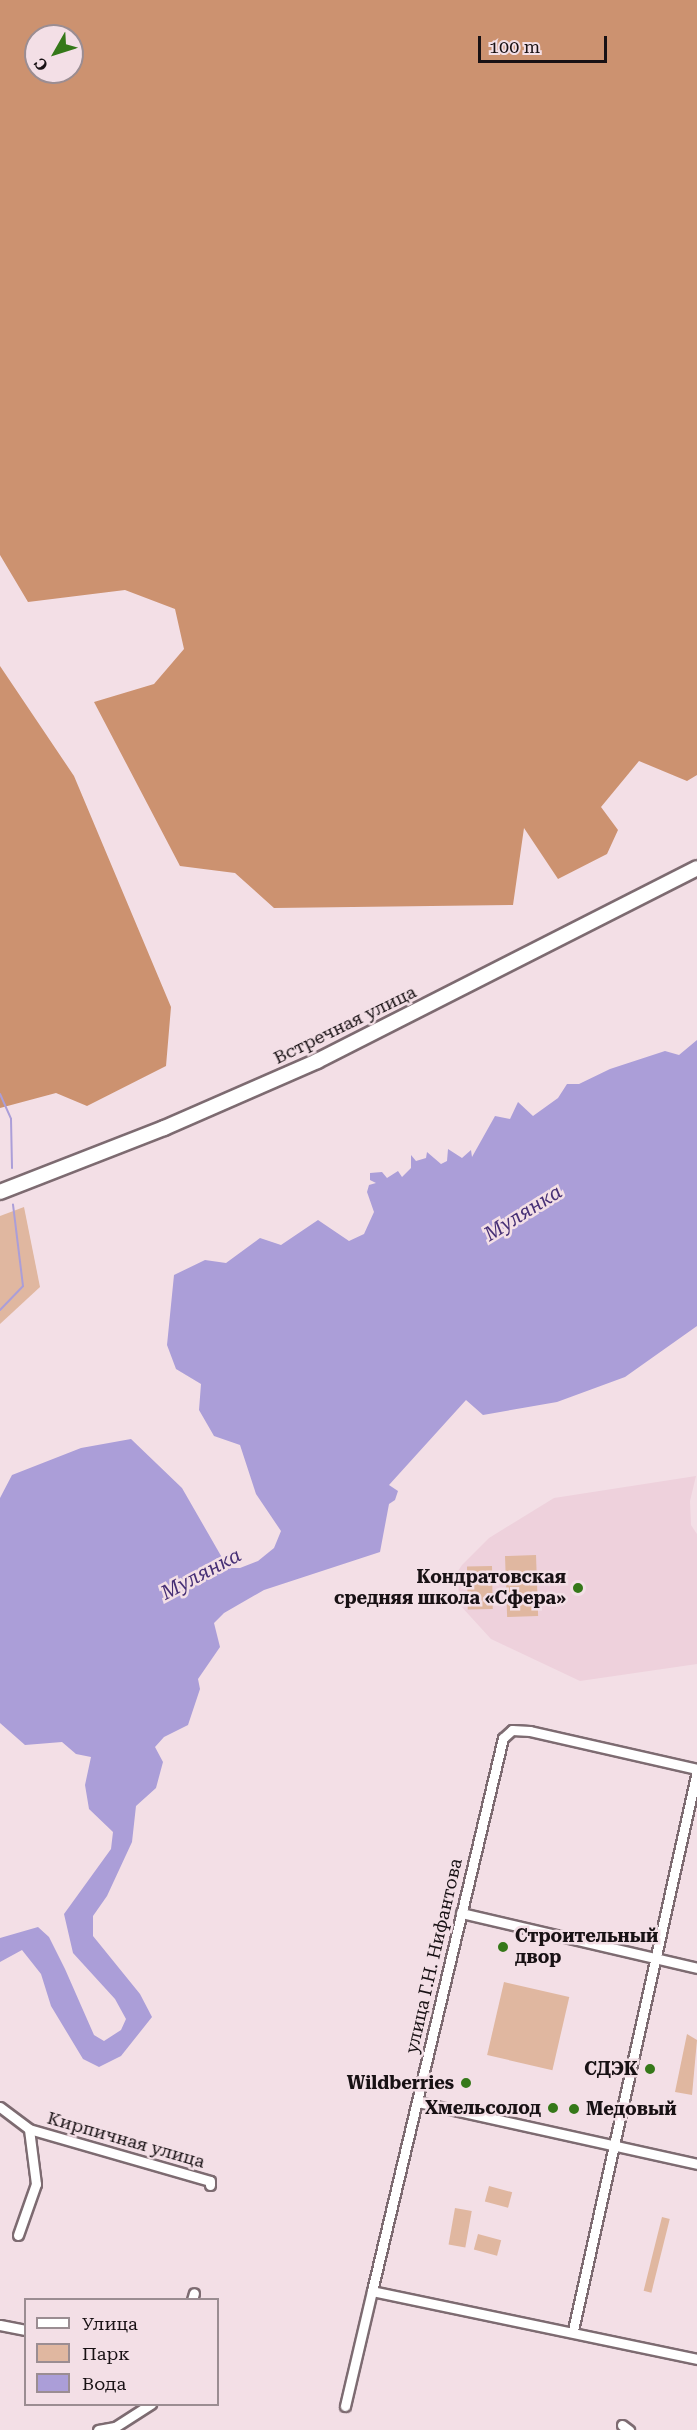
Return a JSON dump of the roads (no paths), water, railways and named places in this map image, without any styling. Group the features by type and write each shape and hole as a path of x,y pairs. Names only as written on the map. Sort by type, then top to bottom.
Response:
{"main road":[{"name":"Встречная улица","path":"0,1192 164,1128 317,1061 697,868"}],"street":[{"name":"улица Г.Н. Нифантова","path":"345,2406 500,1744 512,1731 530,1731 697,1770"},
{"path":"573,2330 612,2145 697,1770"},
{"path":"461,1913 697,1968"},
{"path":"418,2102 697,2164"},
{"name":"Кирпичная улица","path":"0,2107 29,2129 210,2181 210,2185"},
{"name":"Кирпичная улица","path":"18,2235 36,2184 29,2129"},
{"path":"372,2291 533,2326 573,2330 697,2360"},
{"path":"0,2325 24,2330"},
{"path":"98,2430 115,2427 148,2406"}],"water":[{"name":"Мулянка","path":"697,1040 697,1326 625,1377 557,1402 483,1415 466,1400 389,1485 398,1491 395,1500 389,1504 380,1552 264,1590 224,1613 214,1623 220,1647 198,1679 200,1689 188,1725 164,1737 155,1747 163,1762 156,1788 136,1806 132,1842 107,1896 93,1916 93,1936 140,1994 152,2017 121,2056 99,2067 83,2059 51,2006 41,1974 22,1950 0,1962 0,1938 38,1927 49,1937 94,2035 104,2041 121,2030 126,2019 115,1999 73,1953 64,1914 111,1849 113,1832 89,1809 85,1785 91,1757 76,1754 62,1742 25,1745 0,1723 0,1498 12,1475 81,1448 131,1439 182,1488 228,1568 240,1568 258,1561 274,1548 281,1531 256,1494 240,1445 214,1436 199,1410 201,1384 176,1369 167,1345 174,1275 205,1260 226,1263 260,1238 281,1245 318,1220 349,1241 364,1234 374,1212 367,1192 369,1185 376,1183 370,1180 370,1173 382,1172 387,1178 398,1171 402,1177 411,1168 411,1155 416,1161 426,1158 427,1152 441,1164 447,1161 448,1149 462,1158 471,1150 472,1157 495,1116 510,1119 518,1102 533,1116 558,1098 567,1084 579,1084 610,1069 665,1051 679,1055"}],"waterway":[{"path":"0,1094 11,1119 12,1168"},
{"path":"0,1310 23,1286 13,1205"}],"place":[{"name":"Кондратовская средняя школа «Сфера»","path":"578,1588"},
{"name":"Строительный двор","path":"503,1947"},
{"name":"СДЭК","path":"650,2069"},
{"name":"Wildberries","path":"466,2083"},
{"name":"Хмельсолод","path":"553,2108"},
{"name":"Медовый","path":"574,2109"}]}
